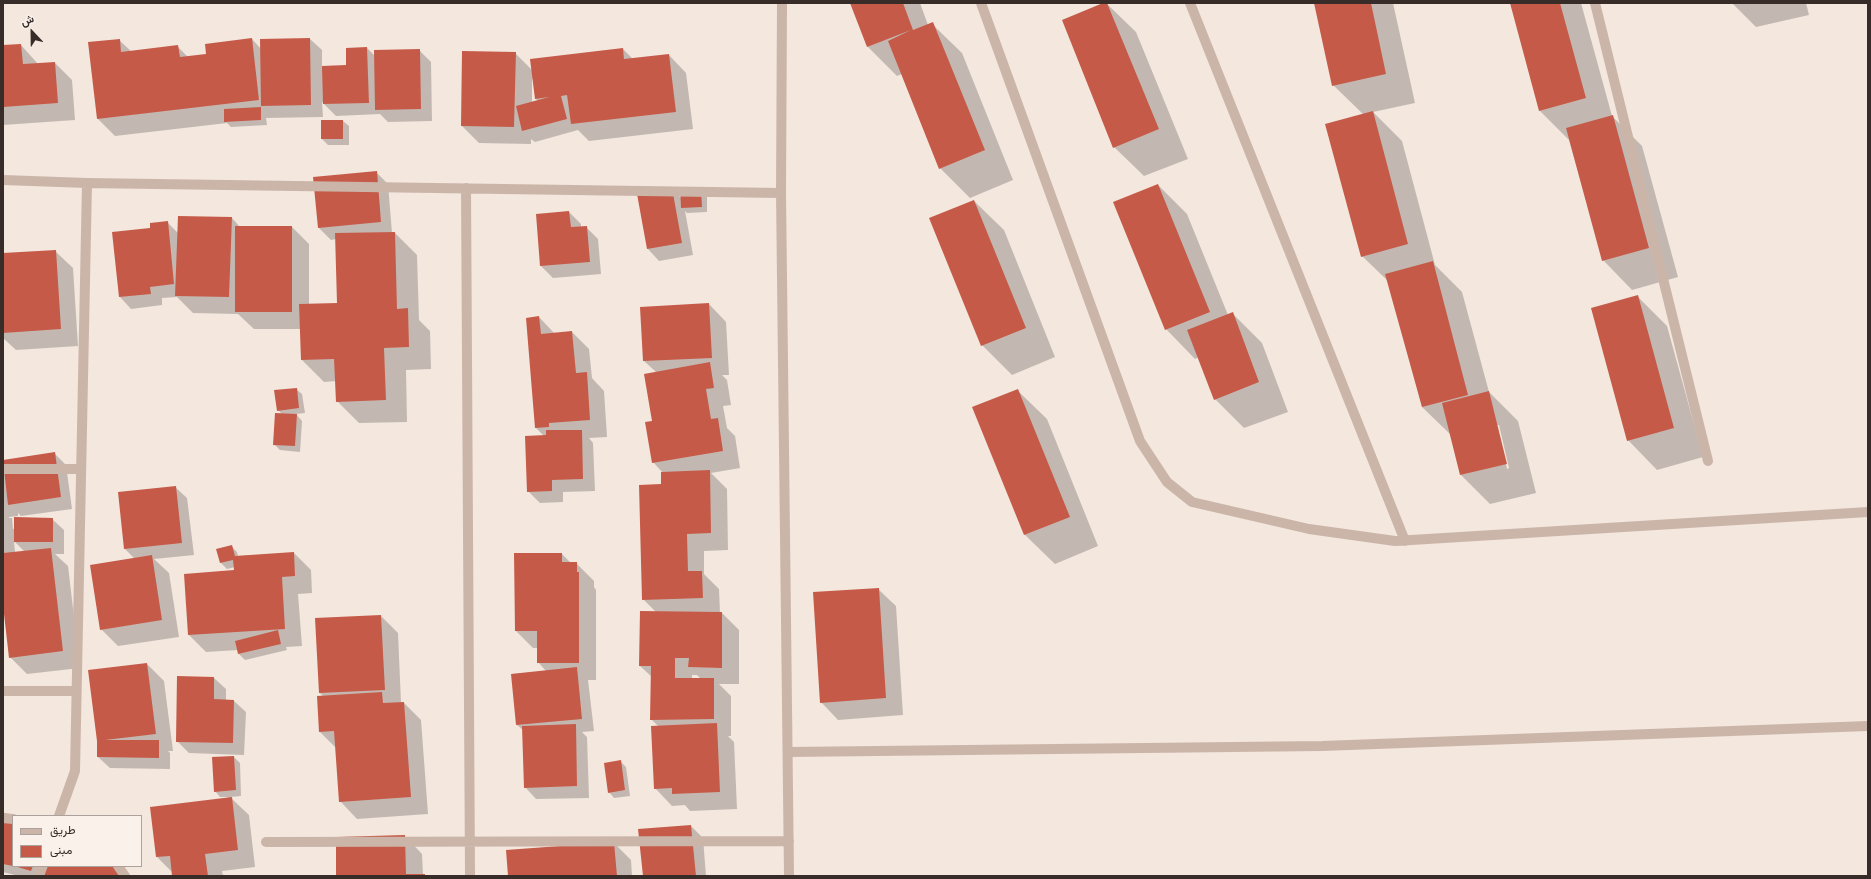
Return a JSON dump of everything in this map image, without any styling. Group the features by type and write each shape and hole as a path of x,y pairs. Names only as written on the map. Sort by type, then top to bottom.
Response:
{"street":[{"path":"782,3 781,193 789,876"},
{"path":"981,3 1140,441 1167,482 1192,502 1309,529 1395,541 1868,512"},
{"path":"1190,3 1406,541"},
{"path":"1595,3 1708,461"},
{"path":"3,180 87,183 781,193"},
{"path":"59,815 75,771 87,183"},
{"path":"466,188 470,876"},
{"path":"3,469 81,470"},
{"path":"3,691 76,691"},
{"path":"788,752 1322,746 1868,726"},
{"path":"266,842 789,841"},
{"path":"119,867 125,876"}],"building":[{"path":"850,3 903,3 913,30 933,22 985,150 939,169 888,41 911,30 867,47"},
{"path":"1103,3 1107,3 1159,129 1113,148 1062,20"},
{"path":"1314,3 1371,3 1386,74 1332,86"},
{"path":"1510,3 1560,3 1586,98 1539,111"},
{"path":"252,38 259,100 97,119 88,42 120,39 121,52 178,45 180,57 206,54 205,44"},
{"path":"310,38 311,105 261,106 260,39"},
{"path":"21,44 23,64 55,62 58,103 3,107 3,45"},
{"path":"367,47 369,103 323,104 322,66 346,65 346,48"},
{"path":"623,48 624,59 669,54 676,112 571,124 567,95 561,96 567,119 522,131 516,106 549,97 535,99 530,59"},
{"path":"420,49 421,109 375,110 374,50"},
{"path":"462,51 516,52 514,127 461,126"},
{"path":"261,107 261,120 224,122 224,109"},
{"path":"1373,111 1408,244 1361,257 1325,124"},
{"path":"1613,115 1649,248 1602,261 1566,128"},
{"path":"321,120 343,120 343,139 321,139"},
{"path":"377,171 381,222 318,228 313,177"},
{"path":"1158,184 1210,312 1165,330 1113,202"},
{"path":"680,187 701,187 702,207 681,208"},
{"path":"672,188 682,243 647,249 637,194"},
{"path":"974,200 1026,328 981,346 929,218"},
{"path":"569,211 571,227 587,226 590,262 540,266 536,214"},
{"path":"178,216 232,217 229,297 175,296"},
{"path":"168,221 174,284 150,287 151,294 119,297 112,232 150,228 150,223"},
{"path":"235,226 292,226 292,312 235,312"},
{"path":"395,232 397,309 408,308 409,347 384,348 386,400 336,402 334,359 301,360 299,304 337,303 335,233"},
{"path":"56,250 61,329 3,333 3,253"},
{"path":"1433,261 1468,395 1422,407 1385,274"},
{"path":"1638,295 1674,428 1627,441 1591,308"},
{"path":"709,303 712,358 643,361 640,307"},
{"path":"1233,312 1259,382 1214,400 1187,330"},
{"path":"539,316 541,334 572,331 576,373 587,372 590,420 549,423 549,427 535,428 526,318"},
{"path":"710,362 714,388 706,389 711,419 718,418 723,451 652,463 645,422 652,421 644,374"},
{"path":"297,388 299,408 277,411 274,390"},
{"path":"1018,389 1070,517 1024,535 972,407"},
{"path":"1489,391 1507,464 1460,475 1442,403"},
{"path":"275,413 297,414 295,446 273,445"},
{"path":"546,430 582,430 583,479 552,480 552,491 527,492 525,436 546,435"},
{"path":"55,452 61,497 8,505 3,460"},
{"path":"710,470 711,533 687,534 688,571 702,571 703,598 642,600 639,485 661,484 661,472"},
{"path":"176,486 182,543 124,549 118,492"},
{"path":"14,517 53,518 53,542 14,542"},
{"path":"232,545 235,556 294,552 295,576 282,577 285,629 188,635 184,574 234,570 233,560 220,563 216,549"},
{"path":"51,548 63,651 9,658 3,605 3,553"},
{"path":"514,553 562,553 562,562 577,562 577,572 579,572 579,663 537,663 537,631 515,631"},
{"path":"152,555 162,620 100,630 90,565"},
{"path":"879,588 886,698 820,703 813,592"},
{"path":"640,611 722,612 722,668 688,667 689,658 675,658 675,678 714,678 714,719 650,720 651,666 639,666"},
{"path":"381,615 385,690 319,693 315,618"},
{"path":"278,630 281,644 238,654 235,641"},
{"path":"147,663 156,734 105,740 159,740 159,758 97,757 97,741 88,670"},
{"path":"577,667 582,719 516,725 511,674"},
{"path":"177,676 214,677 214,699 234,700 233,743 176,742"},
{"path":"382,692 383,703 404,702 411,797 339,802 334,731 319,732 317,696"},
{"path":"717,723 720,792 672,794 672,788 654,789 651,726"},
{"path":"576,724 577,786 524,788 522,726"},
{"path":"234,756 236,790 214,792 212,757"},
{"path":"621,760 625,790 608,793 604,763"},
{"path":"232,797 238,850 205,854 208,876 172,876 170,856 156,857 150,807"},
{"path":"3,813 13,815 12,866 3,864"},
{"path":"691,825 696,876 643,876 638,829"},
{"path":"405,835 406,874 425,874 425,876 336,876 336,837"},
{"path":"614,842 617,876 508,876 506,850"},
{"path":"17,867 33,867 31,871"},
{"path":"48,867 115,867 123,876 44,876"}]}
